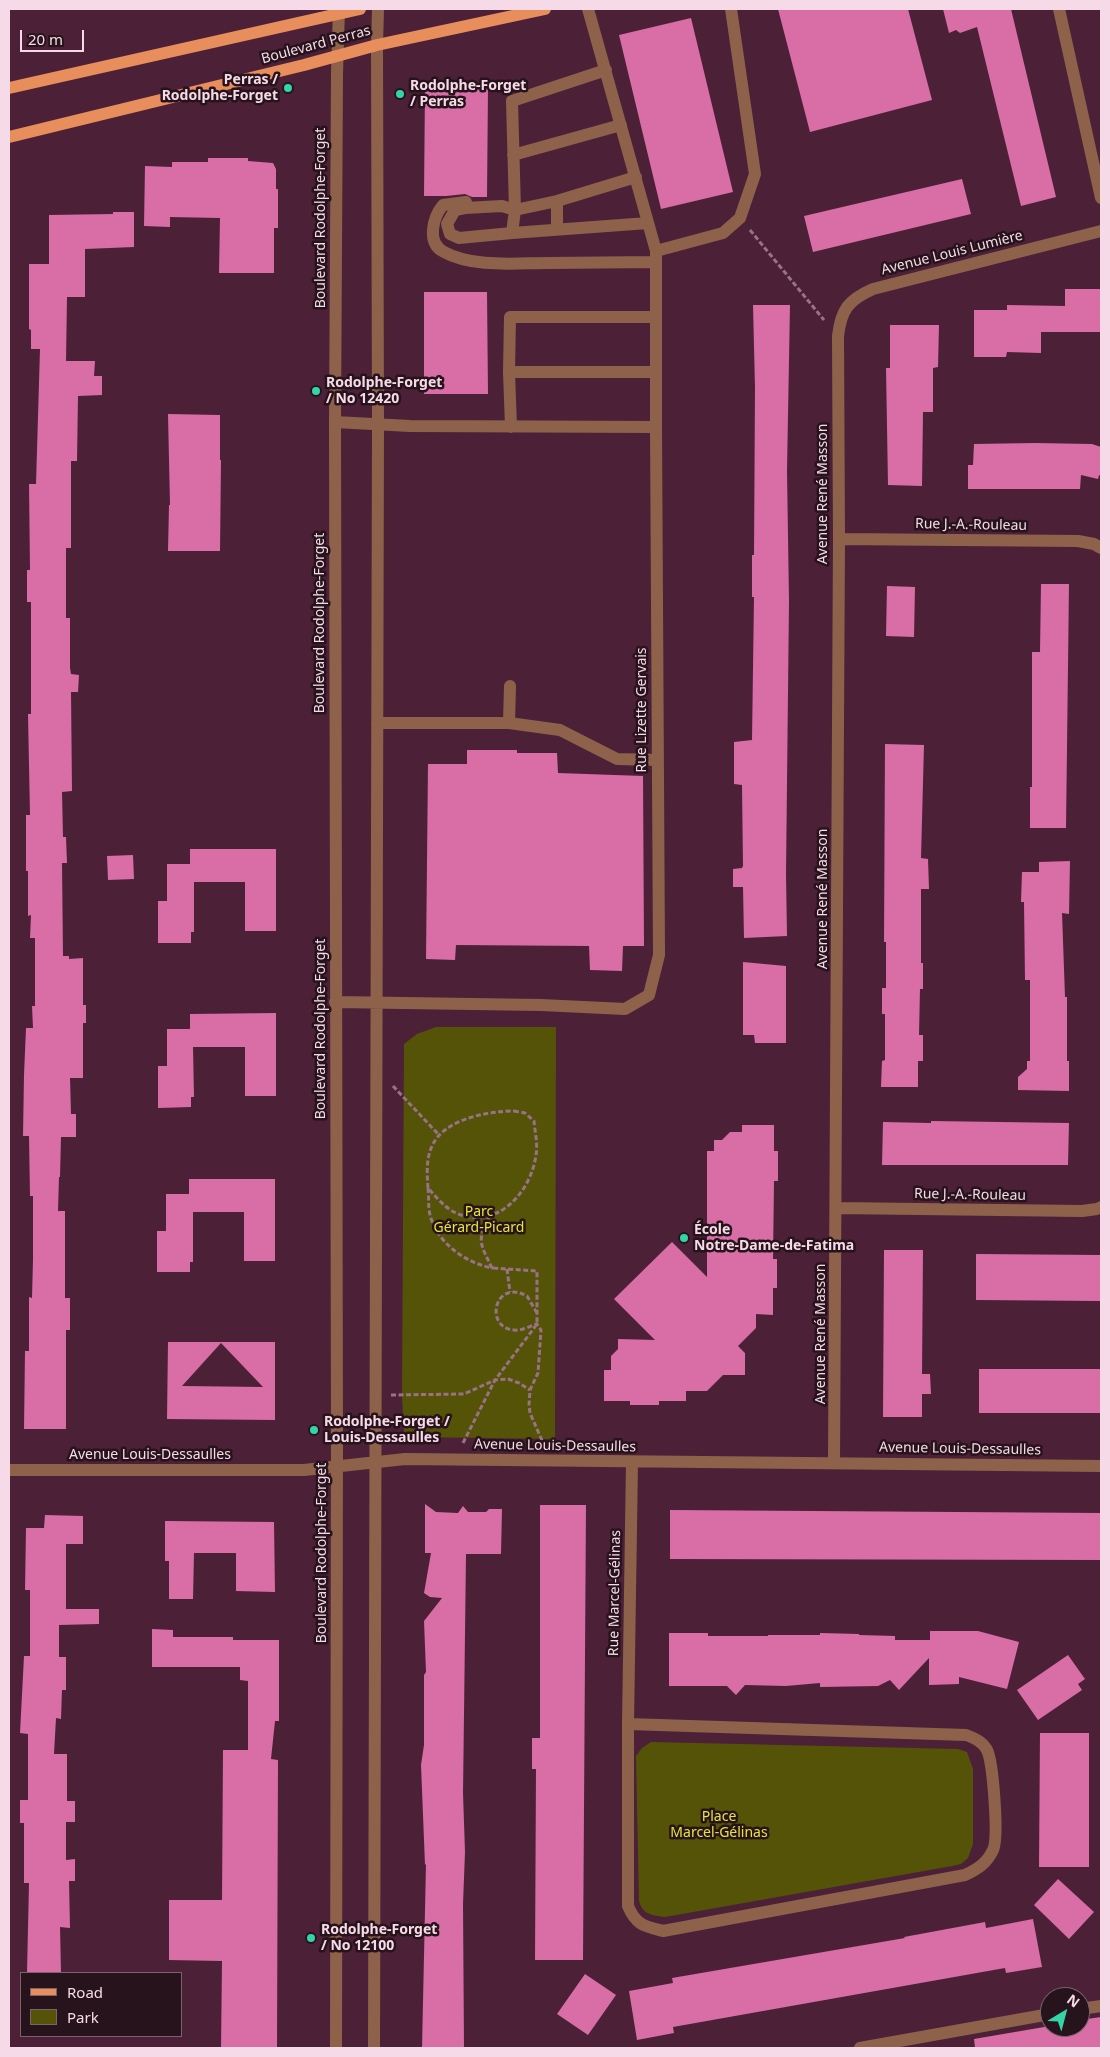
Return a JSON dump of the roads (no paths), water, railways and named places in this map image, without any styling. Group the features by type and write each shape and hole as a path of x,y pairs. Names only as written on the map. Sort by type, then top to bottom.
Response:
{"main road":[{"name":"Boulevard Perras","path":"9,88 339,11 360,9"},
{"name":"Boulevard Perras","path":"9,137 377,45 545,9"}],"street":[{"path":"374,2048 378,9"},
{"name":"Rue Lizette Gervais","path":"335,1002 541,1004 625,1009 649,995 658,955 656,256 636,177 588,9"},
{"path":"636,177 557,201 515,210 494,201 454,202 443,205 437,212 432,226 434,240 442,252 480,263 656,256 724,233 740,218 755,174 731,9"},
{"path":"1059,9 1101,198"},
{"name":"Boulevard Rodolphe-Forget","path":"336,2048 335,422 337,56 339,11"},
{"path":"512,233 515,210 512,101 606,70"},
{"path":"513,155 621,125"},
{"path":"557,201 557,228"},
{"path":"502,206 455,210 447,224 450,234 459,238 557,228 648,222"},
{"name":"Avenue Louis Lumière","path":"838,336 840,321 847,306 857,296 873,289 1101,230"},
{"path":"511,426 509,372 510,317 656,317"},
{"name":"Avenue René Masson","path":"834,1462 837,1208 838,336"},
{"path":"509,372 656,372"},
{"path":"335,422 656,427"},
{"name":"Rue J.-A.-Rouleau","path":"839,538 1078,541 1094,544 1101,548"},
{"path":"508,723 510,686"},
{"path":"377,723 508,723 560,730 617,759 657,760"},
{"name":"Rue J.-A.-Rouleau","path":"837,1208 1082,1211 1097,1209 1101,1206"},
{"name":"Avenue Louis-Dessaulles","path":"9,1470 304,1470 405,1459 551,1462 834,1462 1101,1466"},
{"name":"Rue Marcel-Gélinas","path":"628,1724 632,1462"},
{"path":"628,1724 966,1735 978,1740 991,1760 996,1828 994,1848 982,1866 966,1875 663,1930 647,1927 634,1919 628,1906 628,1724"},
{"path":"860,2048 1040,2016"}],"place":[{"name":"Perras / Rodolphe-Forget","path":"288,88"},
{"name":"Rodolphe-Forget / Perras","path":"400,94"},
{"name":"Rodolphe-Forget / No 12420","path":"316,391"},
{"name":"École Notre-Dame-de-Fatima","path":"684,1238"},
{"name":"Rodolphe-Forget / Louis-Dessaulles","path":"314,1430"},
{"name":"Rodolphe-Forget / No 12100","path":"311,1938"}],"park label":[{"name":"Parc Gérard-Picard","path":"479,1220"},
{"name":"Place Marcel-Gélinas","path":"719,1825"}]}
